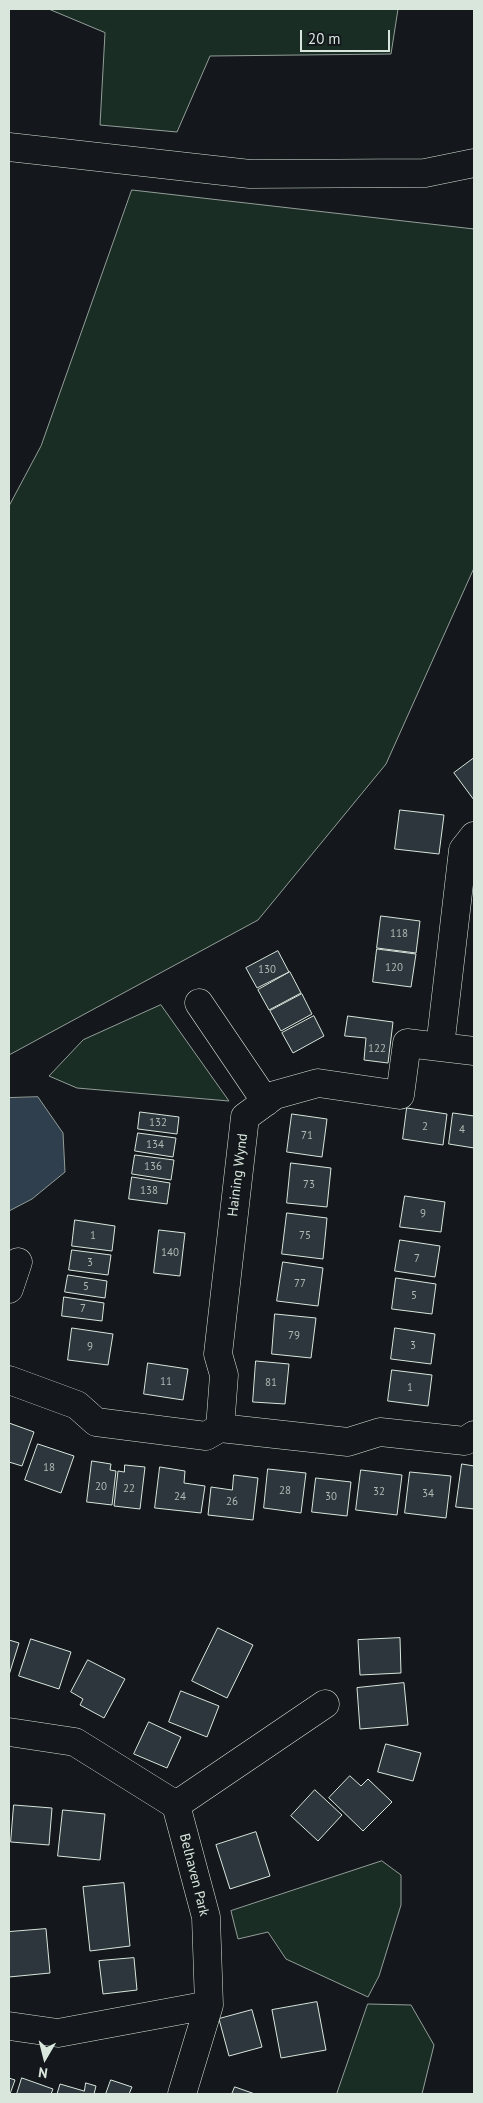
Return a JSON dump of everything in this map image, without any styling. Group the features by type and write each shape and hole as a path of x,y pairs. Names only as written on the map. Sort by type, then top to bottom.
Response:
{"street":[{"path":"9,146 250,174 425,173 474,163"},
{"path":"474,836 463,850 440,1047 474,1050"},
{"path":"199,1003 266,1102"},
{"name":"Haining Wynd","path":"220,1428 224,1374 218,1354 245,1117 275,1096 318,1083 400,1095 407,1042 440,1047"},
{"path":"9,1289 18,1262"},
{"path":"9,1380 77,1405 96,1422 206,1436 220,1428 348,1442 380,1432 465,1441 474,1434"},
{"path":"9,1732 74,1742 176,1805 325,1704"},
{"name":"Belhaven Park","path":"176,1805 206,1917 209,2005 182,2094"},
{"path":"9,2026 58,2032 209,2005"}],"green space":[{"path":"49,9 398,9 391,54 210,56 177,132 100,125 105,33"},
{"path":"132,190 474,229 474,568 386,764 258,920 9,1055 9,506 41,446"},
{"path":"161,1005 229,1101 77,1088 49,1076 83,1040"},
{"path":"382,1861 401,1875 401,1905 379,1976 368,1997 286,1959 268,1932 238,1939 231,1911"},
{"path":"368,2004 411,2005 434,2045 422,2094 337,2094"}],"water":[{"path":"38,1097 63,1133 65,1172 32,1199 9,1211 9,1098"}],"building":[{"path":"474,758 474,800 454,773"},
{"path":"400,810 444,815 439,854 395,849"},
{"path":"381,916 420,921 416,953 377,948"},
{"path":"377,949 416,954 411,987 373,982"},
{"path":"278,951 289,972 257,988 246,968"},
{"path":"290,972 301,993 269,1010 258,990"},
{"path":"302,994 312,1014 281,1031 270,1011"},
{"path":"314,1016 324,1036 293,1053 282,1033"},
{"path":"348,1016 393,1022 388,1063 364,1060 366,1038 345,1036"},
{"path":"407,1108 447,1114 443,1145 403,1139"},
{"path":"140,1112 179,1117 177,1134 138,1129"},
{"path":"453,1113 474,1116 474,1148 449,1144"},
{"path":"292,1114 327,1119 322,1157 287,1152"},
{"path":"138,1133 176,1138 173,1157 135,1151"},
{"path":"135,1155 174,1160 171,1180 132,1174"},
{"path":"291,1163 331,1168 327,1207 287,1203"},
{"path":"132,1177 170,1183 167,1204 129,1199"},
{"path":"405,1196 445,1202 441,1232 400,1227"},
{"path":"287,1213 327,1218 323,1259 282,1254"},
{"path":"75,1220 115,1226 112,1251 72,1246"},
{"path":"159,1230 185,1233 180,1276 154,1273"},
{"path":"400,1240 440,1246 435,1277 395,1271"},
{"path":"72,1250 111,1255 108,1275 69,1270"},
{"path":"283,1262 323,1268 318,1306 277,1301"},
{"path":"68,1275 107,1281 105,1298 65,1292"},
{"path":"396,1278 436,1284 432,1314 392,1309"},
{"path":"64,1297 104,1303 102,1321 62,1316"},
{"path":"275,1314 316,1318 311,1358 272,1354"},
{"path":"72,1328 113,1334 108,1365 68,1360"},
{"path":"395,1328 435,1334 431,1364 391,1359"},
{"path":"256,1361 289,1364 285,1404 253,1402"},
{"path":"148,1363 188,1369 183,1400 144,1394"},
{"path":"392,1370 432,1375 428,1406 388,1401"},
{"path":"9,1423 34,1432 22,1466 9,1462"},
{"path":"38,1444 74,1456 61,1493 25,1480"},
{"path":"92,1461 111,1464 110,1470 116,1471 112,1505 87,1502"},
{"path":"462,1464 474,1466 474,1509 456,1507"},
{"path":"125,1465 145,1467 140,1509 114,1506 118,1471 124,1472"},
{"path":"160,1467 185,1471 184,1483 205,1486 201,1513 155,1508"},
{"path":"268,1469 306,1473 301,1513 264,1508"},
{"path":"361,1470 402,1475 397,1515 356,1510"},
{"path":"410,1472 451,1476 446,1518 405,1513"},
{"path":"234,1475 258,1478 253,1520 208,1515 211,1487 232,1490"},
{"path":"316,1478 351,1482 347,1516 312,1512"},
{"path":"218,1628 253,1645 227,1698 192,1681"},
{"path":"400,1638 401,1673 360,1675 358,1640"},
{"path":"31,1639 71,1652 59,1689 19,1676"},
{"path":"9,1640 19,1643 9,1675"},
{"path":"88,1660 125,1679 104,1718 80,1705 83,1699 71,1692"},
{"path":"404,1683 408,1725 360,1729 357,1688"},
{"path":"181,1691 219,1706 207,1737 169,1722"},
{"path":"149,1722 181,1737 167,1768 134,1754"},
{"path":"386,1744 421,1753 413,1781 378,1772"},
{"path":"350,1776 361,1786 368,1779 392,1802 363,1831 329,1798"},
{"path":"315,1790 342,1815 318,1841 291,1816"},
{"path":"14,1805 52,1808 49,1845 11,1842"},
{"path":"63,1810 105,1814 100,1860 58,1856"},
{"path":"256,1832 270,1876 230,1889 216,1845"},
{"path":"124,1883 130,1946 90,1951 83,1887"},
{"path":"46,1929 50,1973 9,1977 9,1932"},
{"path":"134,1958 137,1990 103,1994 99,1961"},
{"path":"317,2002 326,2050 281,2058 272,2010"},
{"path":"252,2010 262,2047 229,2056 219,2019"},
{"path":"9,2078 15,2080 10,2094 9,2094"},
{"path":"22,2078 53,2089 51,2094 17,2094"},
{"path":"111,2080 132,2087 129,2094 106,2094"},
{"path":"86,2083 96,2086 94,2094 57,2094 60,2084 84,2091"},
{"path":"235,2087 255,2094 232,2094"}]}
